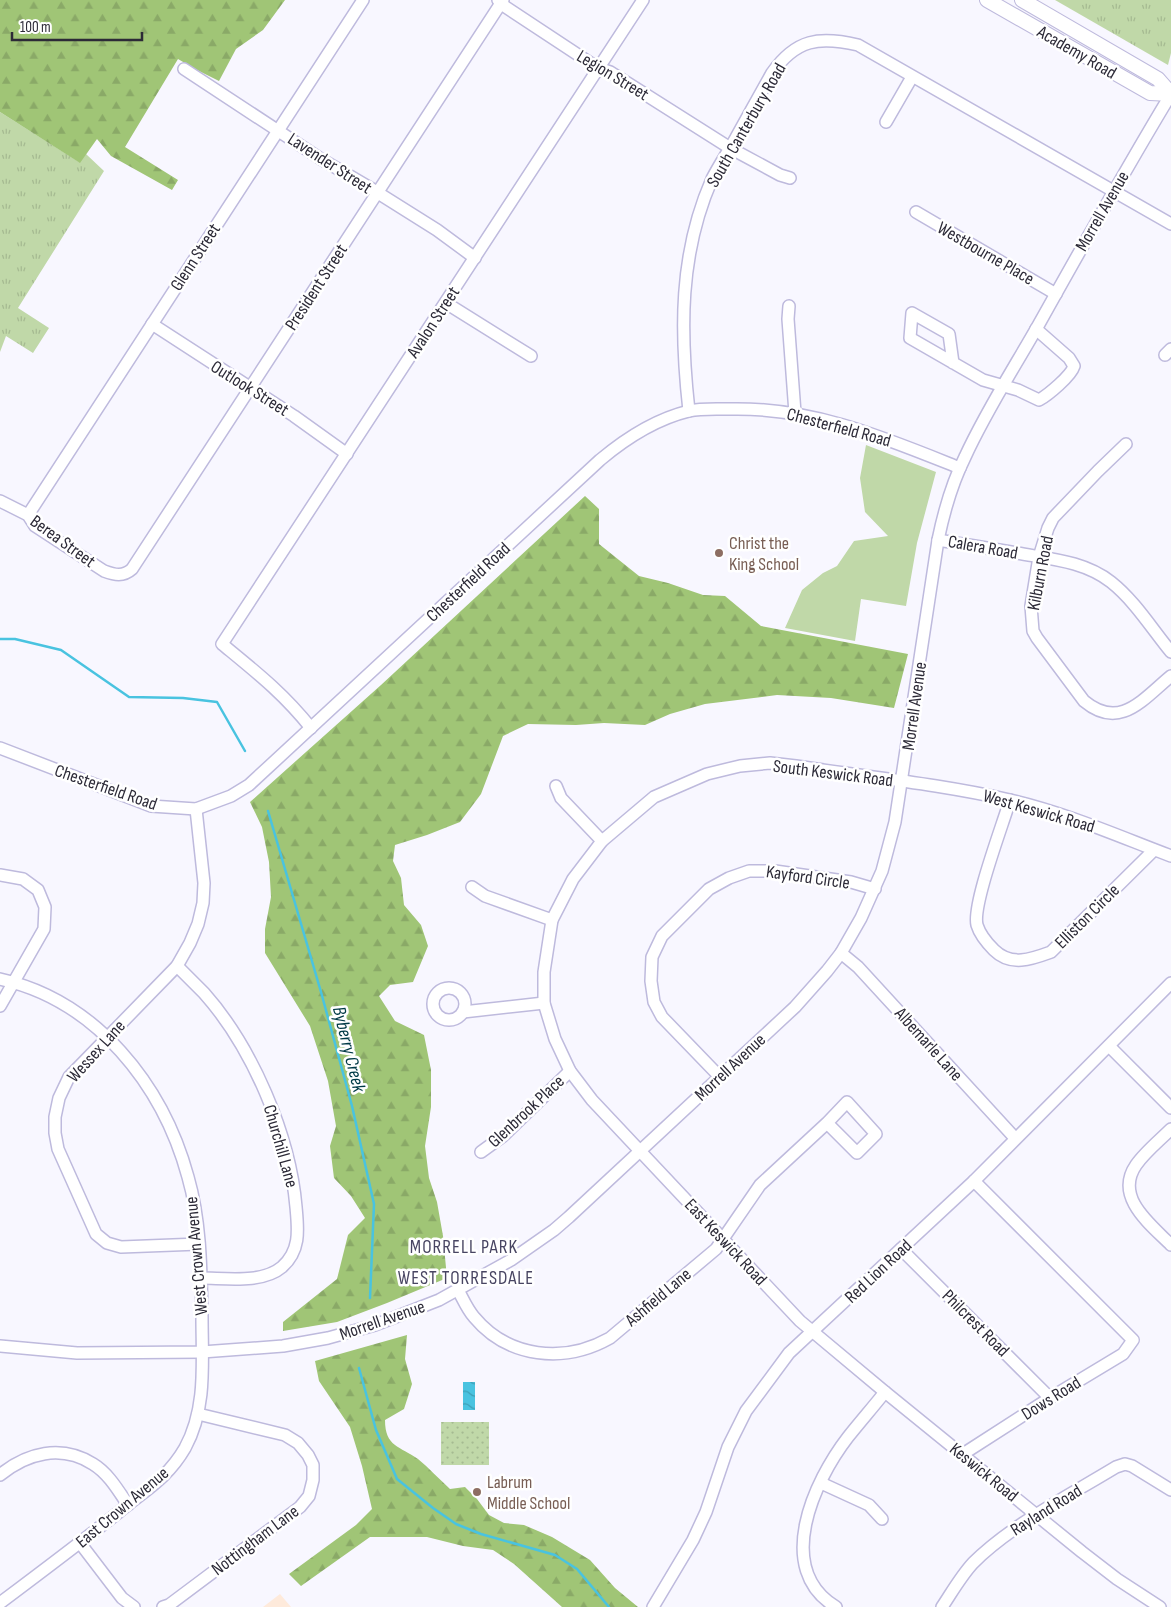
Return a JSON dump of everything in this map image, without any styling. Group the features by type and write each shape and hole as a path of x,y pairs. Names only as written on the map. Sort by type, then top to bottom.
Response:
{"main road":[{"name":"Academy Road","path":"987,0 1150,93 1171,94"},
{"name":"Academy Road","path":"1022,0 1158,79 1171,94"}],"street":[{"name":"Glenn Street","path":"28,515 363,0"},
{"name":"Avalon Street","path":"311,728 298,711 268,681 222,644 643,0"},
{"name":"Legion Street","path":"500,1 598,68 610,72 730,148 780,175 790,178"},
{"name":"President Street","path":"127,573 132,569 377,194 500,1"},
{"name":"South Canterbury Road","path":"689,411 682,339 687,270 693,236 713,178 772,73 782,60 796,48 815,41 836,40 858,46 1171,224"},
{"name":"Lavender Street","path":"184,69 321,159 437,230 475,258"},
{"path":"886,122 912,76"},
{"name":"Morrell Avenue","path":"0,1346 77,1353 202,1352 283,1346 328,1338 392,1319 439,1300 504,1265 554,1230 796,1007 841,953 861,918 875,889 893,831 938,540 947,504 960,468 1003,386 1113,191 1171,94"},
{"name":"Westbourne Place","path":"916,212 1056,294"},
{"path":"446,303 531,356"},
{"path":"789,306 788,319 794,412"},
{"path":"953,363 949,334 912,313 910,338 953,363 983,380 1018,390 1039,400 1066,378 1074,366 1069,358 1036,329"},
{"name":"Outlook Street","path":"152,324 294,416 347,454"},
{"name":"Chesterfield Road","path":"0,748 151,806 196,809 231,796 249,785 600,460 626,440 664,420 689,411 750,408 794,412 847,425 874,434 960,468"},
{"name":"Kilburn Road","path":"1126,444 1054,518 1048,528 1039,557 1031,606 1033,631 1084,701 1098,710 1110,714 1128,711 1171,676"},
{"name":"Berea Street","path":"0,501 28,515 35,526 104,572 113,575 127,573"},
{"name":"Calera Road","path":"938,540 1073,563 1093,571 1111,582 1127,597 1171,652"},
{"name":"South Keswick Road","path":"640,1150 592,1100 570,1071 555,1039 544,1003 544,972 552,920 573,879 602,841 654,797 707,774 740,766 770,763 902,782"},
{"name":"West Keswick Road","path":"902,782 962,790 1010,800 1088,823 1171,856"},
{"path":"556,786 562,798 602,841"},
{"name":"Elliston Circle","path":"1010,800 978,903 977,924 984,940 996,953 1011,960 1029,960 1051,952 1154,850"},
{"name":"Wessex Lane","path":"196,809 204,867 203,904 198,924 190,943 177,966 69,1077 59,1098 55,1117 55,1133 58,1149 96,1234 108,1243 121,1248 198,1244"},
{"name":"Kayford Circle","path":"720,1077 662,1017 654,1002 651,980 652,957 662,936 710,889 729,878 748,871 775,871 851,882 875,889"},
{"path":"0,875 23,879 38,890 45,907 44,929 0,1006"},
{"path":"472,887 485,896 552,920"},
{"name":"Albemarle Lane","path":"841,953 858,967 1015,1138"},
{"name":"Churchill Lane","path":"177,966 204,994 222,1017 252,1067 267,1098 278,1125 291,1173 298,1236 292,1255 282,1267 263,1276 201,1278"},
{"name":"West Crown Avenue","path":"0,979 33,988 54,998 92,1024 124,1055 142,1077 162,1110 177,1142 189,1178 195,1213 201,1278 202,1352"},
{"name":"Red Lion Road","path":"653,1607 693,1540 706,1512 728,1447 746,1411 789,1353 974,1181 1171,983"},
{"path":"463,1012 544,1003"},
{"path":"1109,1046 1171,1108"},
{"name":"Glenbrook Place","path":"481,1152 503,1136 570,1071"},
{"name":"Ashfield Lane","path":"458,1290 473,1316 497,1338 507,1344 539,1354 551,1355 576,1352 600,1344 610,1338 716,1249 760,1185 828,1123"},
{"path":"1171,1129 1136,1166 1129,1182 1132,1201 1139,1213 1171,1245"},
{"name":"East Keswick Road","path":"640,1150 813,1332"},
{"name":"Dows Road","path":"962,1454 1123,1354 1133,1340 974,1181"},
{"name":"Philcrest Road","path":"901,1249 1050,1398"},
{"name":"Keswick Road","path":"813,1332 1037,1516 1117,1579 1160,1607"},
{"name":"East Crown Avenue","path":"0,1603 80,1543 164,1476 175,1462 192,1432 198,1414 202,1399 202,1352"},
{"path":"836,1607 816,1589 807,1573 803,1559 803,1539 813,1501 832,1461 848,1437 885,1392"},
{"name":"Nottingham Lane","path":"163,1607 169,1605 300,1507 309,1496 313,1480 313,1465 308,1455 298,1442 285,1434 198,1414"},
{"path":"0,1475 13,1465 32,1456 53,1453 72,1455 94,1464 110,1480 128,1505"},
{"name":"Rayland Road","path":"942,1607 972,1564 992,1546 1116,1467 1125,1464 1132,1466 1171,1490"},
{"path":"821,1482 869,1505 882,1519"},
{"path":"80,1543 122,1598 134,1607"},
{"path":"0,1603 4,1607"}],"shaded area":[{"path":"280,1594 291,1607 263,1607"}],"green space":[{"path":"0,0 285,0 263,30 236,49 219,81 178,59 125,147 178,180 172,190 111,156 97,139 80,163 0,112"},
{"path":"1055,0 1171,0 1171,53 1168,65"},
{"path":"0,112 79,162 86,154 104,171 18,308 49,328 33,353 6,336 0,352"},
{"path":"866,445 936,472 917,543 906,606 861,599 855,641 785,628 802,590 823,573 837,566 854,541 888,536 865,512 860,478"},
{"path":"585,496 599,509 599,544 639,576 668,583 703,595 725,596 761,626 908,654 894,708 831,698 777,695 705,704 670,714 645,725 604,723 576,725 528,724 503,736 481,794 460,822 395,845 393,861 401,878 404,905 421,925 428,946 413,982 390,985 379,996 395,1021 424,1035 431,1070 431,1107 425,1146 429,1178 437,1202 443,1236 447,1278 337,1322 283,1331 283,1322 337,1279 348,1235 365,1218 351,1196 334,1178 330,1146 336,1126 328,1081 310,1026 265,953 265,929 271,897 269,862 262,827 250,802 381,685"},
{"path":"407,1335 405,1359 412,1384 404,1409 385,1420 388,1436 391,1441 418,1459 450,1489 465,1487 489,1515 504,1523 524,1525 552,1537 590,1560 615,1588 638,1607 562,1607 514,1564 493,1550 463,1546 427,1537 370,1537 301,1586 289,1574 356,1525 372,1509 350,1427 319,1381 315,1361"},
{"path":"441,1422 489,1422 489,1465 441,1465"}],"water":[{"path":"463,1382 475,1382 475,1410 463,1410"}],"waterway":[{"name":"Byberry Creek","path":"0,639 15,639 61,650 129,697 183,698 217,702 245,751"},
{"name":"Byberry Creek","path":"268,811 352,1106 374,1204 370,1298"},
{"name":"Byberry Creek","path":"359,1368 376,1430 397,1479 456,1524 481,1534 555,1555 577,1569 609,1607"}],"place":[{"name":"Christ the King School","path":"719,553"},
{"name":"Labrum Middle School","path":"477,1492"}],"district":[{"name":"MORRELL PARK","path":"464,1246"},
{"name":"WEST TORRESDALE","path":"466,1277"}]}
